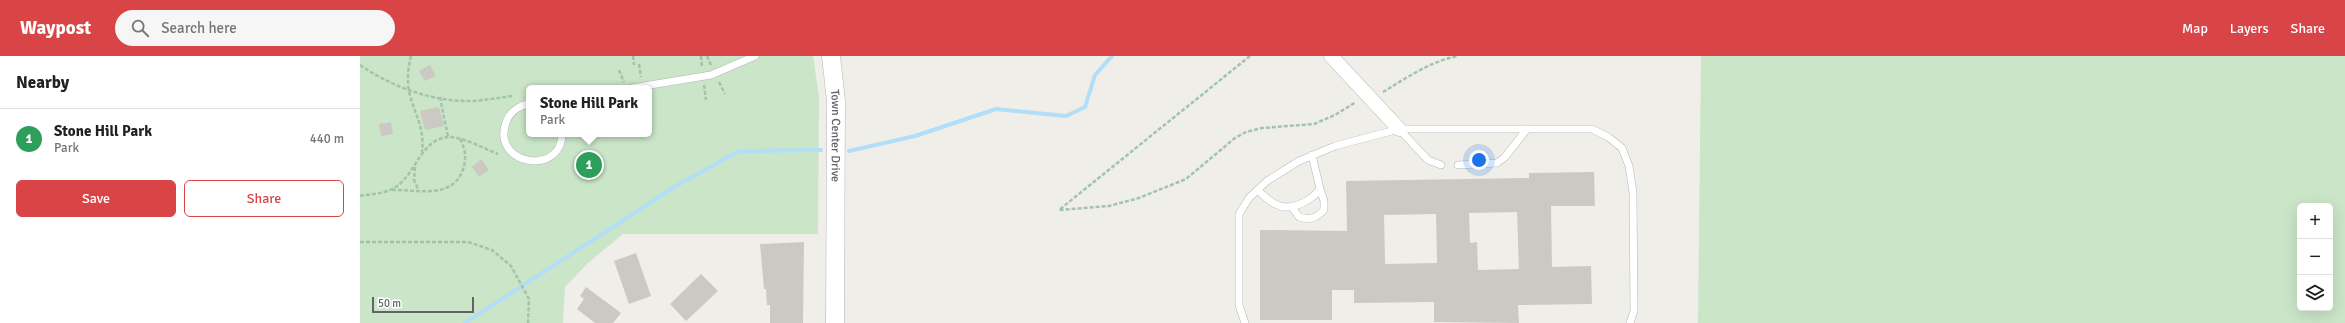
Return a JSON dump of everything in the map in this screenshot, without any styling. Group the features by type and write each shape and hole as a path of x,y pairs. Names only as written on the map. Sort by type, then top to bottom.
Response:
{"street":[{"name":"Town Center Drive","path":"831,56 836,88 835,323"},
{"path":"1331,56 1399,129"}],"lane":[{"path":"650,85 711,75 755,56"},
{"path":"526,105 516,109 509,116 505,125 504,135 512,152 528,161 546,159 558,146 561,137"},
{"path":"1399,129 1428,160 1441,165"},
{"path":"1245,323 1239,305 1239,214 1249,198 1267,181 1299,160 1335,146 1399,129 1592,129 1608,137 1622,148 1629,166 1633,192 1634,311 1630,323"},
{"path":"1458,165 1497,163 1505,157 1527,129"},
{"path":"1292,207 1299,217 1309,220 1317,217 1324,210 1324,201 1312,156"},
{"path":"1257,190 1275,204 1292,207 1304,204 1320,189"}],"path":[{"path":"392,190 410,174 422,152 424,137 419,117 409,90 408,67 411,56"},
{"path":"633,56 634,65"},
{"path":"701,56 702,70"},
{"path":"707,56 712,67"},
{"path":"1250,56 1059,210 1109,206 1139,198 1186,179 1235,138 1246,132 1262,128 1314,124 1336,115 1356,101 1381,93 1421,70 1447,58 1458,56"},
{"path":"639,64 641,78"},
{"path":"360,65 384,80 409,90 440,97 472,101 512,96"},
{"path":"619,70 625,84"},
{"path":"718,81 725,94"},
{"path":"704,85 706,100"},
{"path":"440,97 448,137"},
{"path":"422,152 431,145 448,137 460,139 498,154"},
{"path":"360,196 392,190 436,191 454,183 461,175 466,158 465,149 460,139"},
{"path":"415,165 414,180 418,190"},
{"path":"360,242 468,242 492,250 511,266 527,296 529,305 528,323"}],"green space":[{"path":"360,56 813,56 819,97 818,234 623,234 588,263 565,287 563,323 360,323"},
{"path":"1701,56 2345,56 2345,323 1698,323"}],"building":[{"path":"430,65 436,76 425,81 419,71"},
{"path":"439,107 444,126 425,130 420,111"},
{"path":"391,122 393,134 381,136 379,124"},
{"path":"481,159 489,170 479,177 472,167"},
{"path":"1594,172 1595,206 1551,206 1552,267 1591,266 1592,304 1518,305 1519,323 1434,322 1434,302 1354,303 1354,290 1332,290 1332,320 1260,320 1260,230 1347,231 1346,181 1529,178 1529,173","holes":["1517,212 1519,269 1478,270 1477,242 1470,243 1469,213","1436,214 1437,263 1385,264 1384,215"]},
{"path":"804,242 803,323 770,323 770,305 767,305 766,289 764,289 760,244"},
{"path":"636,253 651,296 629,304 614,261"},
{"path":"701,274 718,291 686,321 670,304"},
{"path":"586,287 621,313 613,323 595,323 577,309 584,299 580,296"}],"waterway":[{"path":"849,151 915,136 996,109 1066,116 1085,107 1095,75 1112,56"},
{"path":"465,323 676,186 739,151 821,150"}],"place":[{"name":"Stone Hill Park","path":"589,165"}]}
